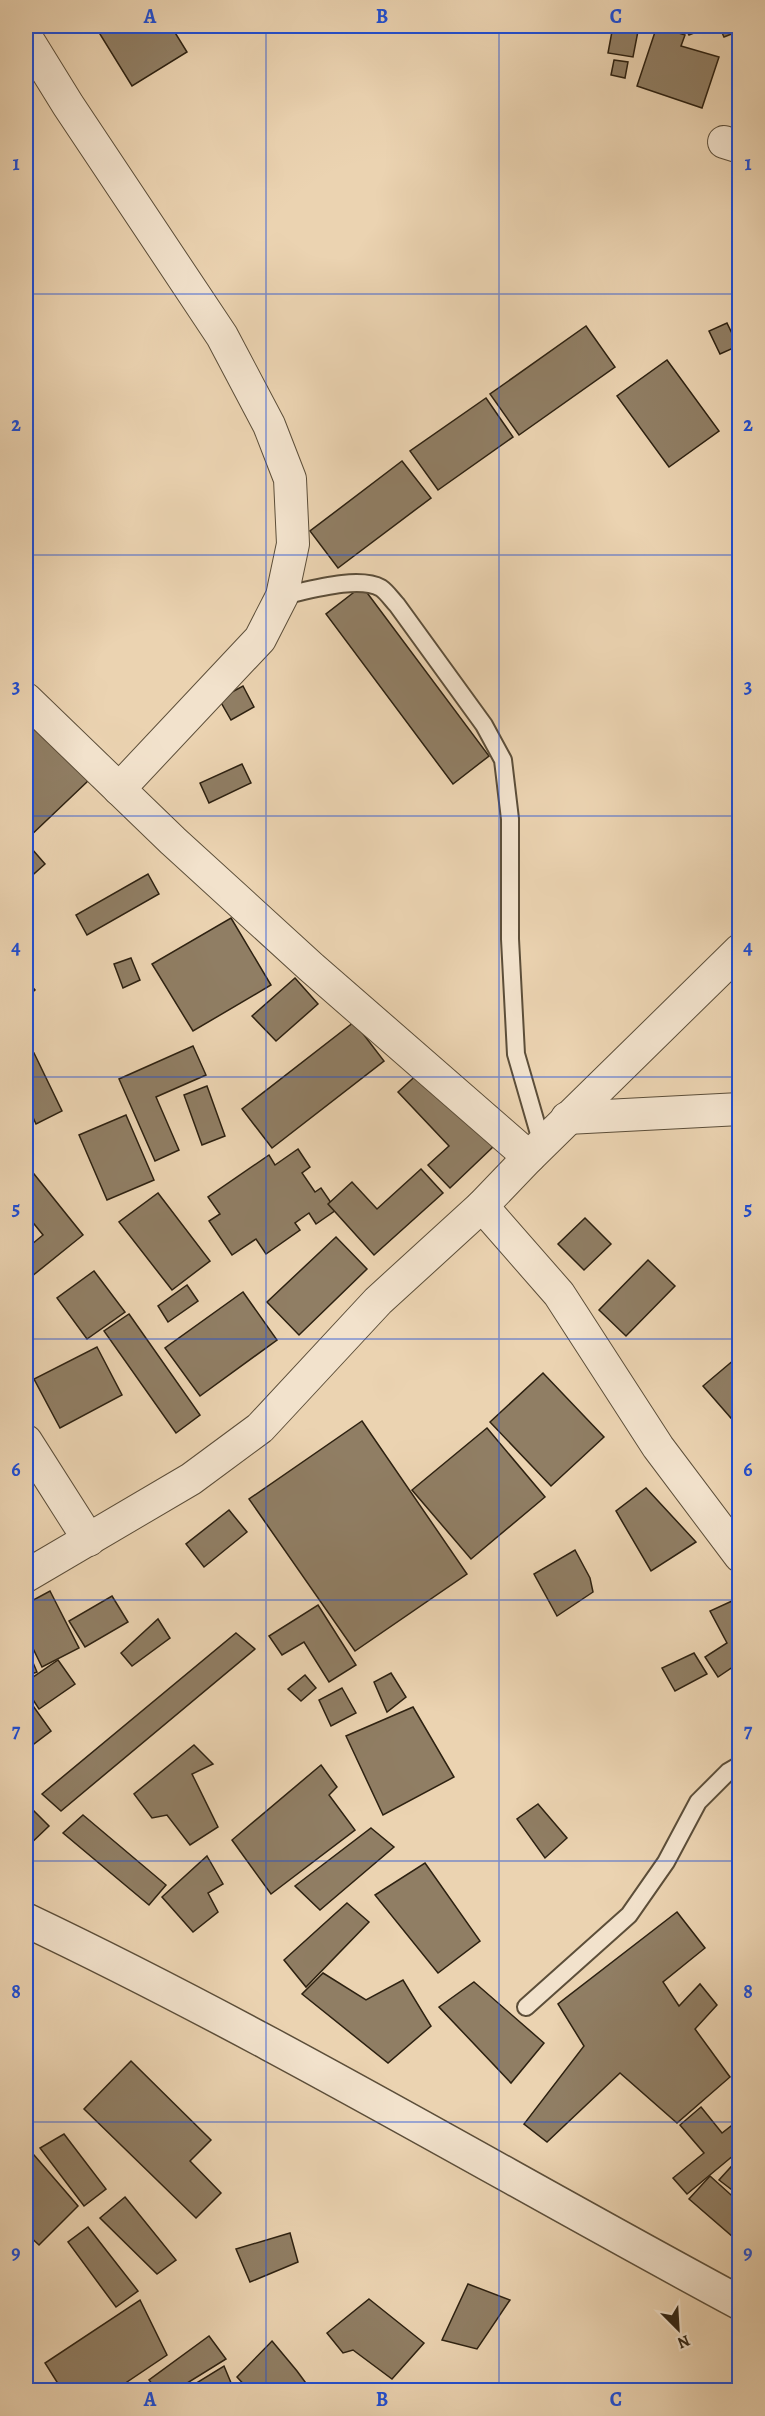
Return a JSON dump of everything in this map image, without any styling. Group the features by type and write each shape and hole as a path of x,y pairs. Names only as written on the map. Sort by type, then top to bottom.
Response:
{"street":[{"path":"26,37 74,114 222,336 269,425 290,479 293,544 282,596 260,639 119,789"},
{"path":"26,699 119,789 311,967 535,1150"},
{"path":"26,1576 191,1479 260,1428 378,1301 482,1206 567,1118 740,950"},
{"path":"567,1118 738,1111"},
{"path":"482,1206 559,1294 658,1446 740,1556"},
{"path":"26,1441 89,1540"},
{"path":"26,1920 204,2010 399,2114 740,2303"}],"lane":[{"path":"282,596 336,585 366,583 382,589 484,725 503,760 510,819 510,939 516,1054 535,1150"},
{"path":"526,2007 629,1915 666,1862 698,1802 728,1772 740,1766"}],"building":[{"path":"95,26 171,26 187,52 132,86"},
{"path":"613,26 639,26 633,57 608,53"},
{"path":"657,26 685,35 681,46 719,57 702,108 637,86"},
{"path":"684,26 711,26 689,35"},
{"path":"719,26 737,26 739,31 724,37"},
{"path":"614,60 628,62 625,78 611,75"},
{"path":"727,323 738,346 720,354 709,331"},
{"path":"586,326 615,367 519,435 490,394"},
{"path":"667,360 719,431 669,467 617,396"},
{"path":"486,398 513,437 438,490 410,451"},
{"path":"402,461 431,498 338,568 310,531"},
{"path":"362,586 489,756 453,784 326,614"},
{"path":"243,686 254,707 231,720 219,699"},
{"path":"26,715 89,780 27,839 26,837"},
{"path":"242,764 251,783 209,803 200,783"},
{"path":"32,849 45,864 26,881 26,854"},
{"path":"148,874 159,894 87,935 76,915"},
{"path":"231,918 271,985 193,1031 152,964"},
{"path":"131,958 140,980 123,988 114,964"},
{"path":"295,978 318,1004 276,1041 252,1016"},
{"path":"26,980 35,990 26,998"},
{"path":"354,1022 384,1061 272,1148 242,1109"},
{"path":"193,1046 206,1075 156,1097 179,1150 155,1161 119,1079"},
{"path":"34,1053 62,1111 36,1124 26,1102 26,1057"},
{"path":"422,1070 494,1146 450,1188 428,1165 449,1146 398,1092"},
{"path":"207,1086 225,1136 202,1145 184,1095"},
{"path":"126,1115 154,1180 107,1200 79,1135"},
{"path":"298,1149 310,1167 302,1173 315,1192 321,1188 336,1210 316,1224 309,1213 295,1223 300,1230 266,1254 256,1239 232,1255 209,1221 220,1214 208,1197 269,1155 275,1165"},
{"path":"26,1164 83,1235 26,1281 26,1249 43,1235 26,1214"},
{"path":"421,1169 443,1193 374,1255 328,1204 352,1182 377,1209"},
{"path":"158,1193 210,1261 172,1290 119,1222"},
{"path":"585,1218 611,1244 584,1270 558,1244"},
{"path":"336,1237 367,1269 299,1335 267,1302"},
{"path":"648,1260 675,1286 626,1336 599,1310"},
{"path":"94,1271 125,1312 87,1339 57,1298"},
{"path":"187,1285 198,1301 168,1322 158,1306"},
{"path":"243,1292 277,1340 200,1396 165,1348"},
{"path":"129,1314 200,1415 176,1433 104,1331"},
{"path":"97,1347 122,1395 60,1428 34,1379"},
{"path":"735,1359 740,1365 740,1423 737,1425 703,1386"},
{"path":"543,1373 604,1437 551,1486 490,1422"},
{"path":"362,1421 467,1574 355,1651 249,1499"},
{"path":"487,1428 545,1497 471,1559 412,1490"},
{"path":"646,1488 696,1542 651,1571 616,1511"},
{"path":"229,1510 247,1532 204,1567 186,1544"},
{"path":"575,1550 590,1578 593,1592 557,1616 534,1574"},
{"path":"50,1591 79,1648 42,1667 26,1634 26,1604"},
{"path":"112,1596 128,1622 85,1647 69,1621"},
{"path":"732,1601 740,1612 740,1662 718,1677 705,1657 727,1643 710,1611"},
{"path":"318,1605 356,1665 329,1682 304,1642 282,1655 269,1636"},
{"path":"158,1619 170,1638 132,1666 121,1653"},
{"path":"236,1633 255,1649 61,1811 42,1794"},
{"path":"26,1646 37,1672 26,1676"},
{"path":"694,1653 707,1674 675,1691 662,1668"},
{"path":"58,1660 75,1684 39,1709 26,1689 26,1682"},
{"path":"391,1673 406,1697 387,1712 374,1682"},
{"path":"305,1675 316,1688 301,1701 288,1689"},
{"path":"342,1688 356,1713 331,1726 319,1700"},
{"path":"26,1696 51,1731 26,1750"},
{"path":"413,1707 454,1777 383,1815 346,1736"},
{"path":"194,1745 213,1764 192,1774 218,1827 190,1845 167,1815 152,1818 134,1794"},
{"path":"321,1765 337,1787 329,1795 355,1830 271,1894 232,1840"},
{"path":"538,1804 567,1838 545,1858 517,1819"},
{"path":"31,1808 49,1826 26,1848 26,1812"},
{"path":"83,1815 166,1885 149,1905 63,1833"},
{"path":"371,1828 394,1847 320,1910 295,1886"},
{"path":"207,1856 223,1884 208,1893 218,1912 193,1932 162,1897"},
{"path":"425,1863 480,1941 438,1973 375,1895"},
{"path":"347,1903 369,1922 306,1987 284,1960"},
{"path":"677,1912 705,1948 663,1982 679,2006 700,1984 717,2005 695,2029 730,2077 677,2123 620,2073 547,2142 524,2124 584,2046 558,2004"},
{"path":"323,1973 366,2000 403,1980 431,2026 388,2063 302,1994"},
{"path":"474,1982 544,2043 511,2083 439,2007"},
{"path":"131,2061 211,2140 190,2161 221,2193 196,2218 84,2109"},
{"path":"701,2107 722,2133 740,2119 740,2150 687,2194 673,2178 704,2153 680,2125"},
{"path":"64,2134 106,2189 84,2206 40,2148"},
{"path":"34,2155 78,2206 39,2245 26,2233 26,2163"},
{"path":"740,2157 740,2196 719,2180"},
{"path":"710,2176 740,2203 740,2243 689,2199"},
{"path":"125,2197 176,2260 157,2274 100,2218"},
{"path":"88,2227 138,2291 116,2307 68,2242"},
{"path":"290,2233 298,2262 250,2282 236,2249"},
{"path":"468,2284 510,2300 477,2349 442,2340"},
{"path":"369,2299 424,2343 392,2379 353,2350 343,2353 327,2333"},
{"path":"140,2300 167,2355 115,2390 62,2390 45,2363"},
{"path":"209,2336 226,2359 176,2390 157,2390 149,2380"},
{"path":"272,2341 311,2390 249,2390 237,2377"},
{"path":"224,2366 234,2390 185,2390"}]}
